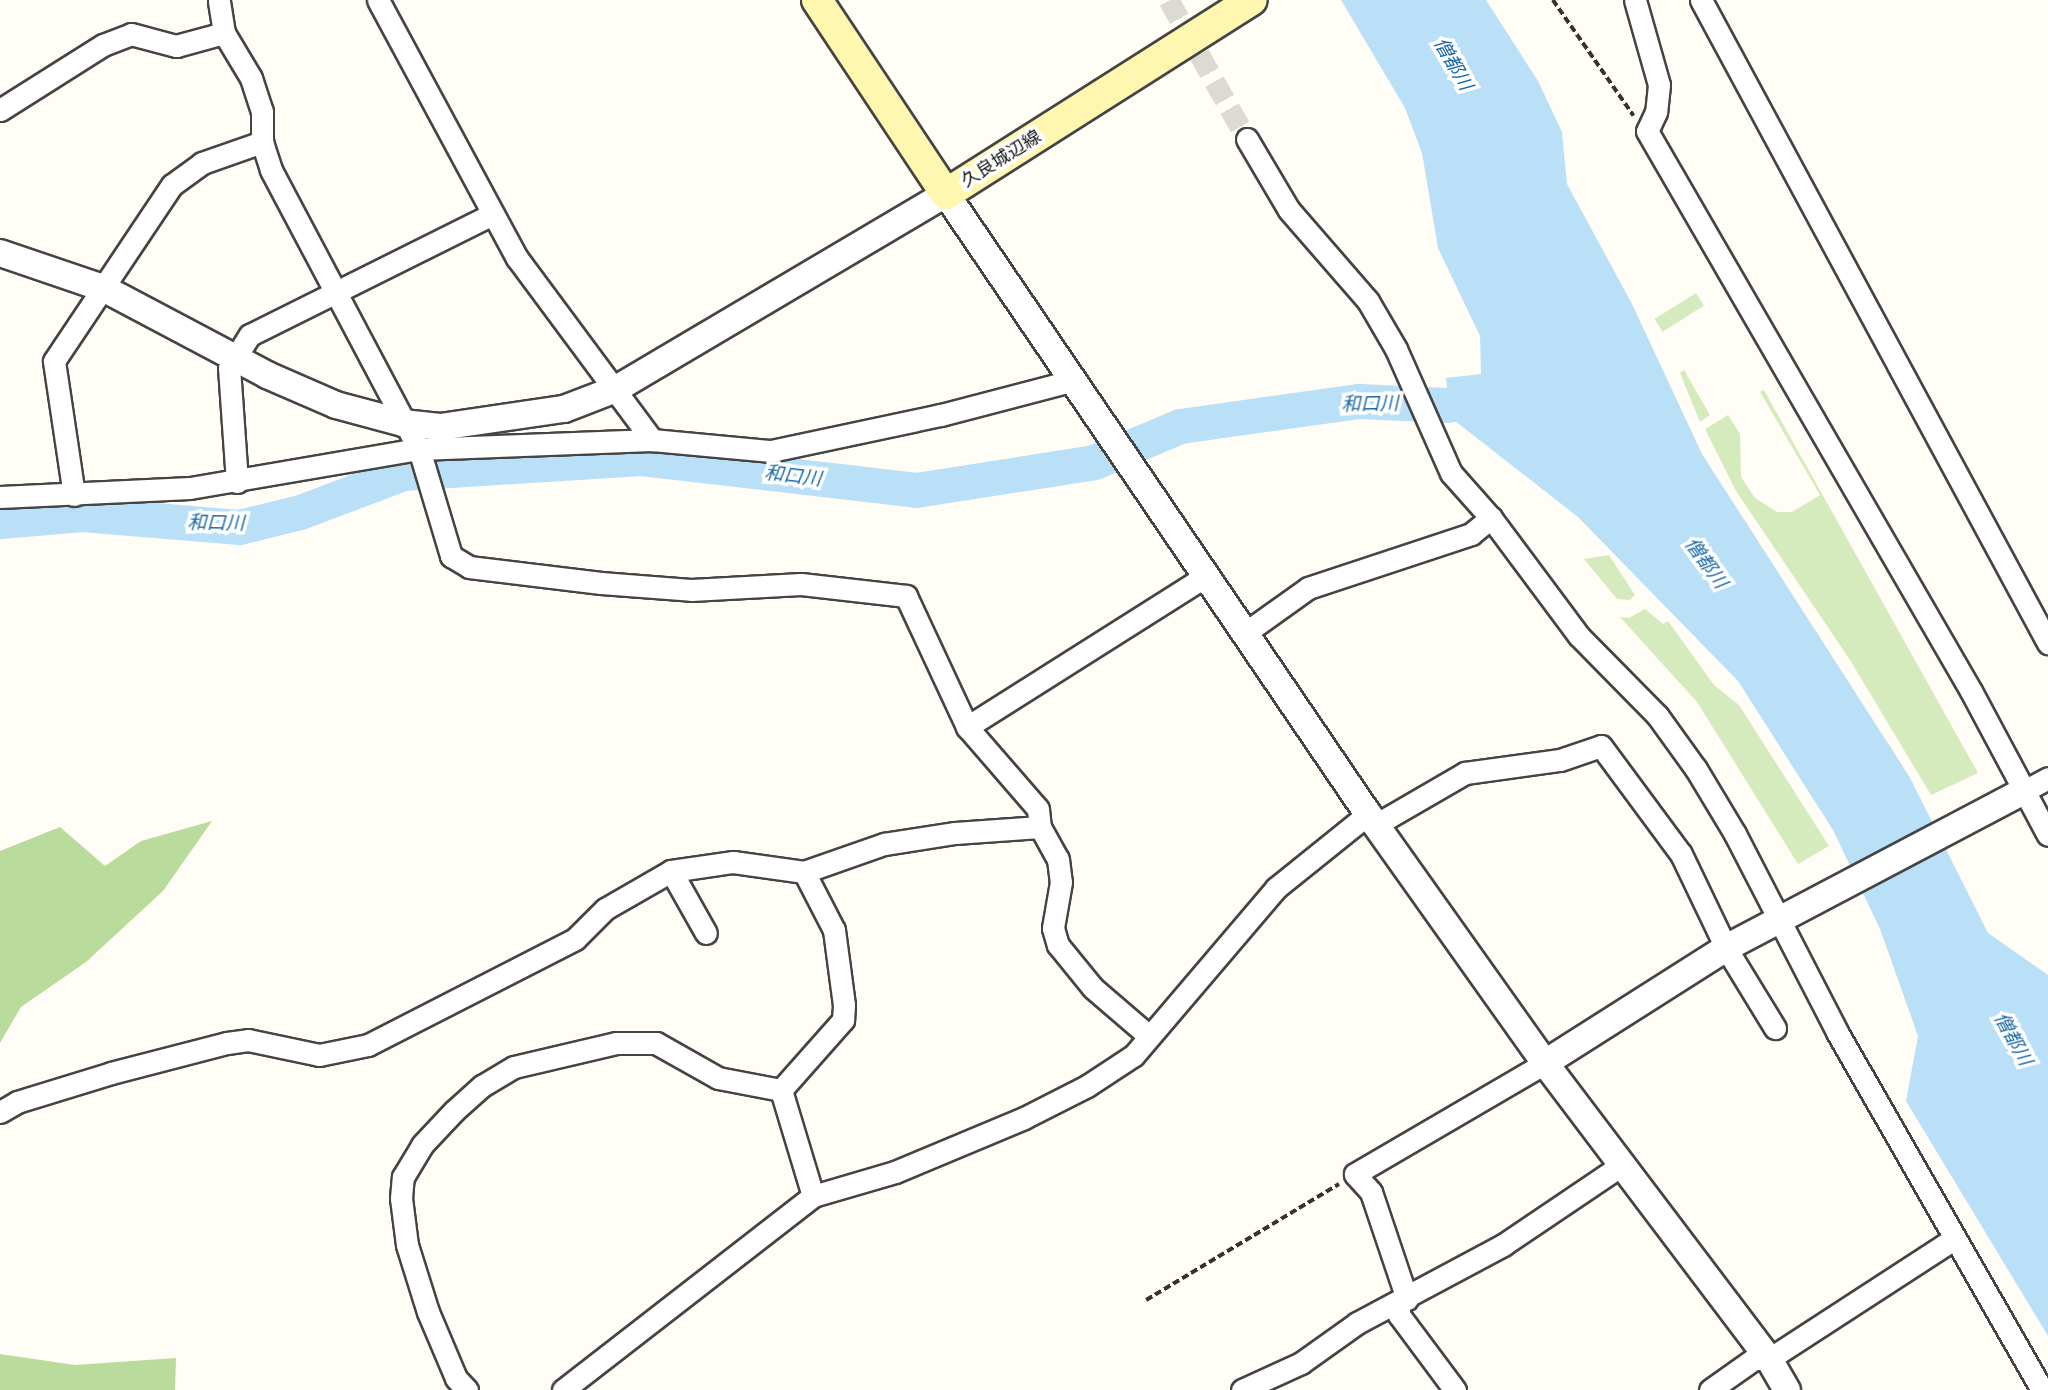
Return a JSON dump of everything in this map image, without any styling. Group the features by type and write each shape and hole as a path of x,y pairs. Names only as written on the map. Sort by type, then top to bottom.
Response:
{"main road":[{"name":"久良城辺線","path":"817,0 946,194 1252,0"}],"street":[{"path":"219,0 224,33 251,78 261,111 262,142 271,170 420,455 451,556 469,567 691,590 801,584 906,596 967,727 985,752 1024,790 1038,809 1040,827 1058,859 1061,882 1053,928 1058,945 1093,988 1149,1036"},
{"path":"378,0 517,258 652,440"},
{"path":"1635,0 1659,85 1656,112 1647,131 2019,794 2048,835"},
{"path":"1701,0 2048,643"},
{"path":"0,110 103,45 131,34 176,46 224,33"},
{"path":"1247,139 1289,210 1368,301 1451,473 1492,518 1579,636 1657,715 1696,769 1783,920 1954,1239 2042,1390"},
{"path":"74,495 54,361 172,185 202,163 262,142"},
{"path":"0,253 103,288 235,357 336,405 403,423 440,427 487,423 564,409 616,389 946,194 1373,819 1545,1063 1769,1359 1787,1390"},
{"path":"237,482 229,368 250,335 493,214"},
{"path":"0,497 74,495 237,482 420,455 652,440 771,451 941,415 1073,380"},
{"path":"1245,633 1308,588 1471,534 1492,518"},
{"path":"967,727 1206,576"},
{"path":"563,1390 813,1196 895,1172 1024,1118 1097,1080 1134,1055 1276,888 1373,819 1465,773 1560,760 1601,746 1681,854 1726,948 1775,1028"},
{"path":"1455,1390 1399,1315 1403,1302 1371,1192 1355,1174 1545,1063 1726,948 2048,778"},
{"path":"0,1112 17,1102 111,1073 227,1043 248,1040 319,1055 368,1045 575,939 605,909 671,871 733,862 804,872 884,844 955,833 1040,827"},
{"path":"671,871 706,933"},
{"path":"781,1090 843,1020 844,1013 834,930 804,872"},
{"path":"467,1390 456,1378 428,1312 407,1245 401,1198 403,1177 422,1145 454,1111 482,1086 514,1067 616,1043 656,1043 718,1079 781,1090"},
{"path":"781,1090 813,1196"},
{"path":"1242,1390 1301,1363 1357,1323 1403,1302 1503,1245 1623,1164"},
{"path":"1710,1390 1754,1359 1769,1359 1954,1239"}],"path":[{"path":"1553,0 1615,95 1647,131"},
{"path":"1146,1300 1337,1186"}],"green space":[{"path":"1696,293 1704,306 1662,332 1654,319"},
{"path":"1684,370 1710,415 1700,422 1680,373"},
{"path":"1764,390 1978,773 1931,795 1850,660 1736,491 1705,429 1728,415 1740,434 1741,477 1755,498 1777,512 1792,512 1820,495 1760,392"},
{"path":"1609,555 1635,595 1630,600 1617,599 1584,559"},
{"path":"1645,609 1663,624 1668,621 1714,685 1739,705 1829,846 1798,864 1697,702 1620,617 1629,618"},
{"path":"212,821 163,891 86,962 21,1007 0,1043 0,851 60,827 105,866 141,841"},
{"path":"0,1354 75,1365 176,1358 175,1390 0,1390"}],"water":[{"name":"僧都川","path":"1341,0 1486,0 1538,81 1562,132 1567,184 1632,304 1702,454 1909,776 1988,933 2048,975 2048,1336 1906,1101 1918,1036 1880,929 1833,830 1738,681 1578,517 1450,417 1446,378 1481,374 1480,336 1438,248 1422,153 1405,108"}],"waterway":[{"name":"和口川","path":"0,521 82,514 239,527 300,512 403,473 641,458 916,490 1094,462 1180,426 1359,401 1447,405 1495,399"}],"tunnel":[{"path":"1169,0 1247,139"}]}
